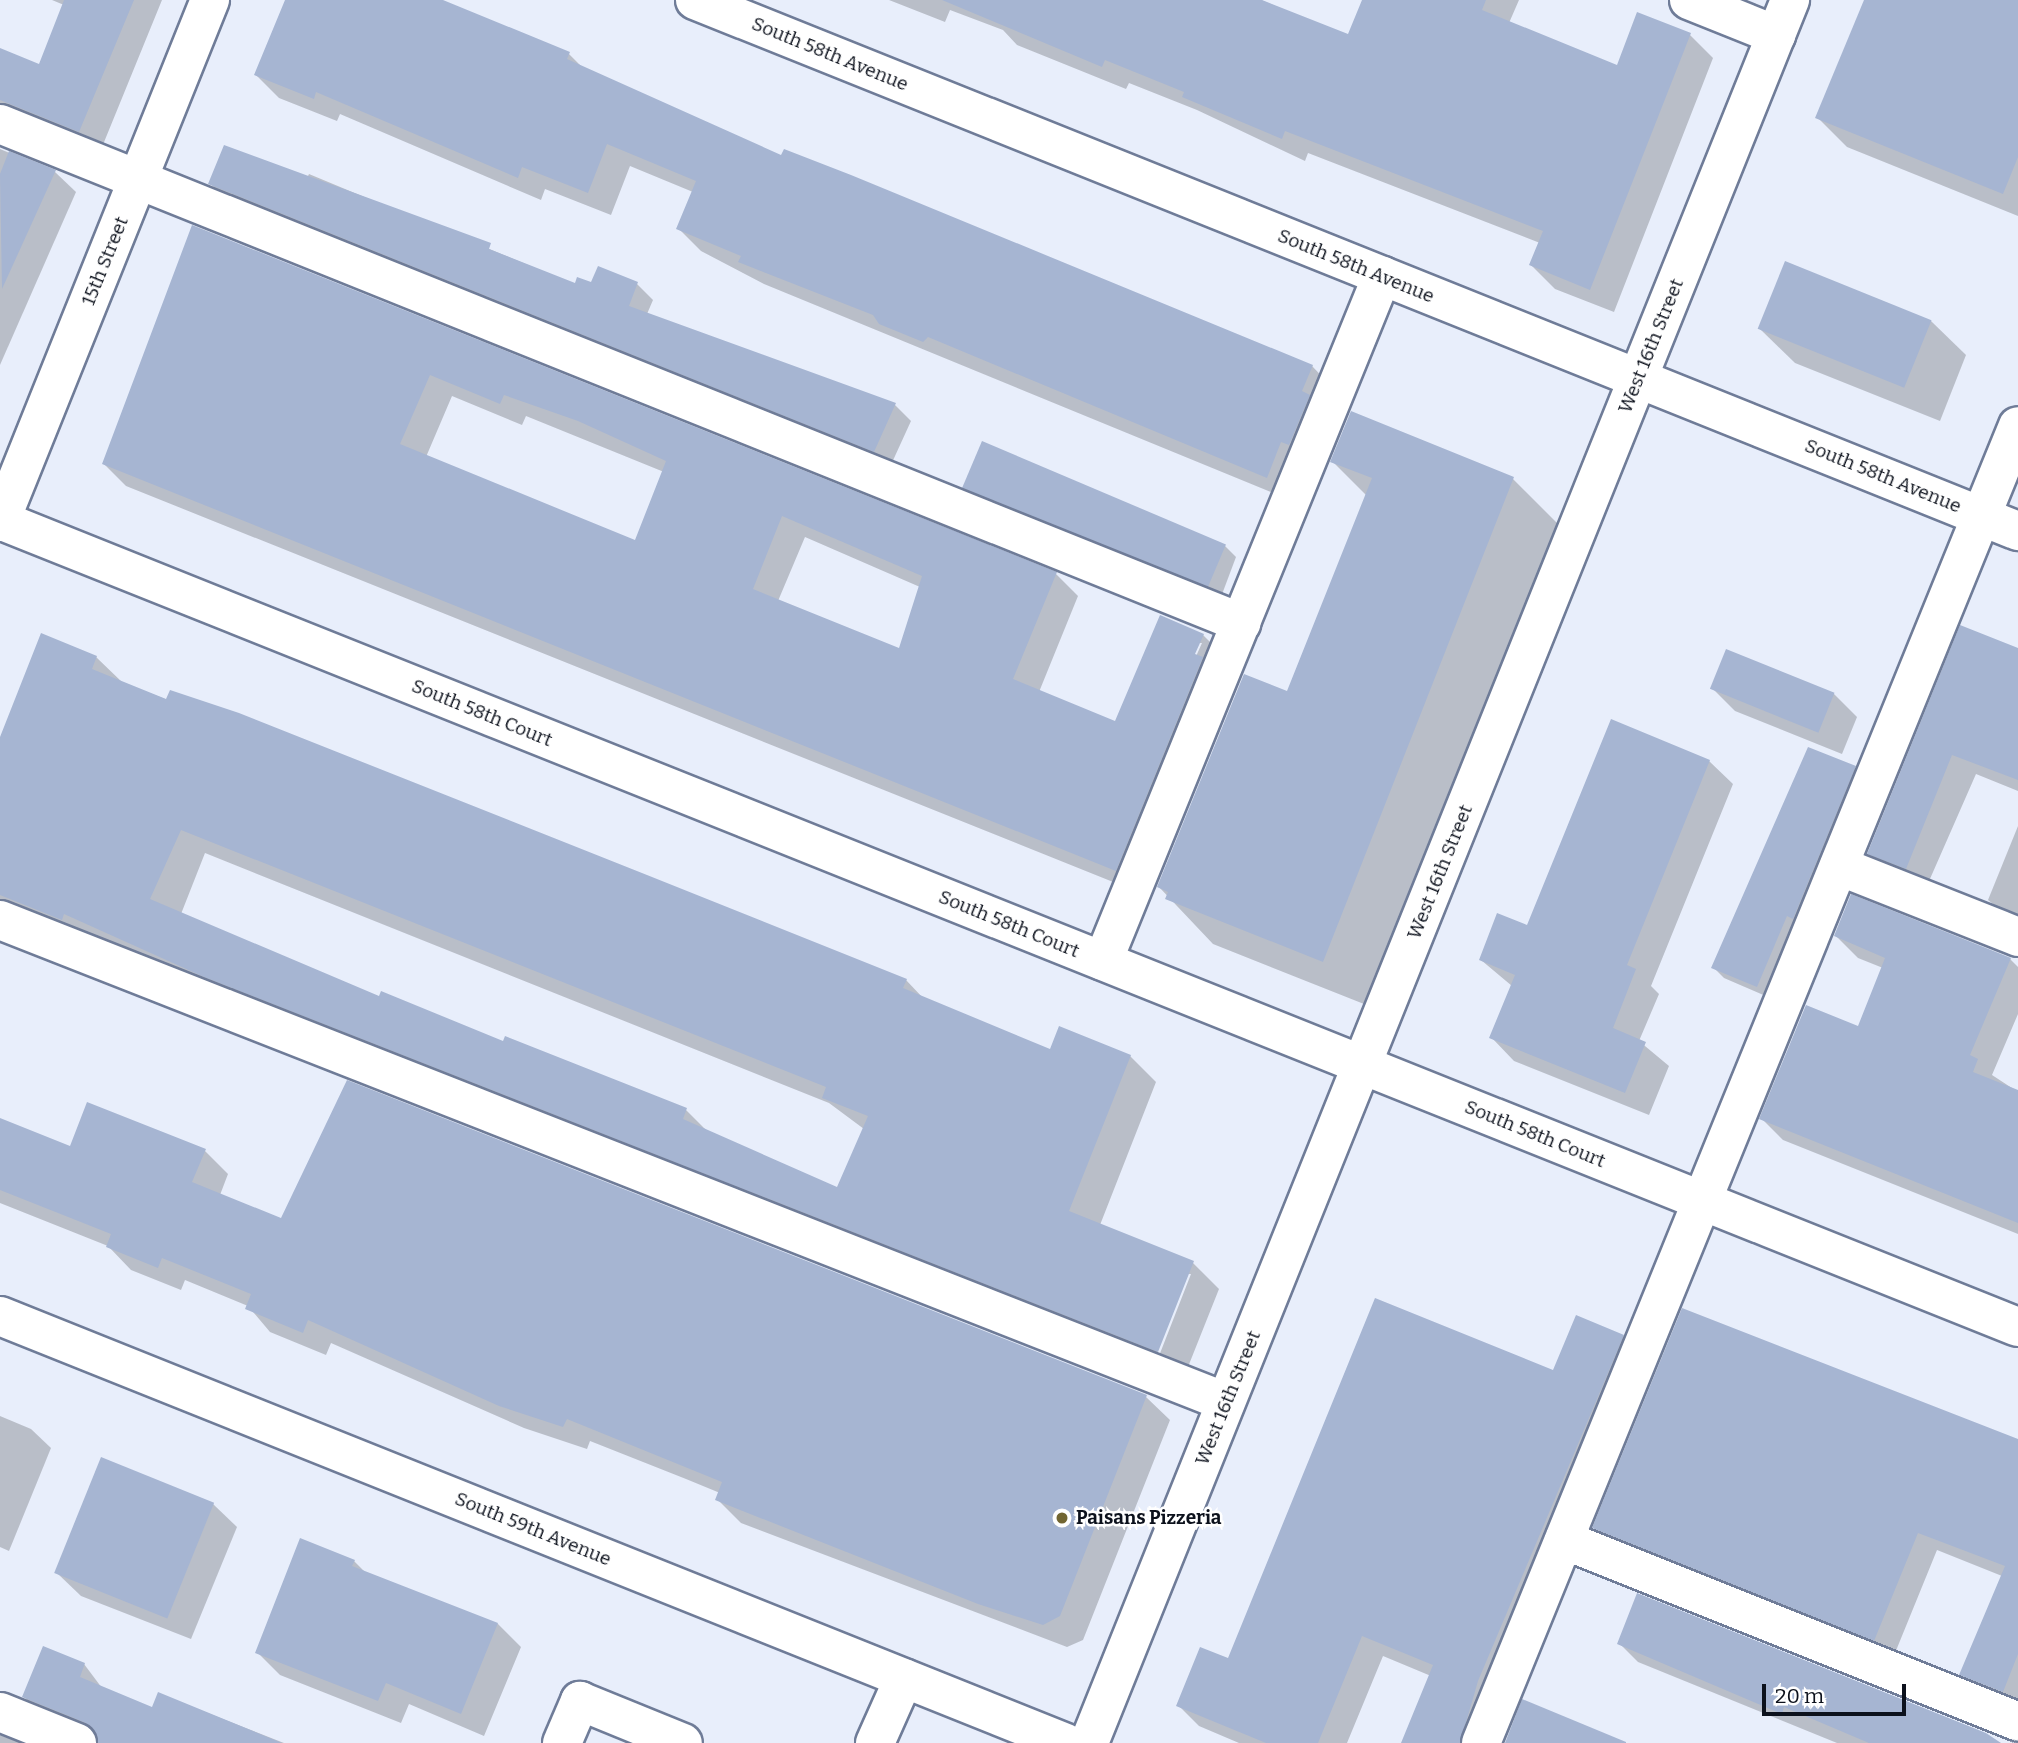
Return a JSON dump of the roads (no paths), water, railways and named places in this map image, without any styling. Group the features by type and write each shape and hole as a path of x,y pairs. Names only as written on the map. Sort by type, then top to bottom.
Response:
{"street":[{"name":"15th Street","path":"0,521 210,0"},
{"name":"South 58th Avenue","path":"695,0 2018,531"},
{"path":"1689,0 1776,35"},
{"name":"West 16th Street","path":"1089,1743 1790,0"},
{"path":"0,124 1241,623"},
{"path":"1103,961 1382,276"},
{"path":"1481,1743 2018,426"},
{"name":"South 58th Court","path":"0,521 2018,1327"},
{"path":"1839,866 2018,937"},
{"path":"0,920 1226,1402"},
{"name":"South 59th Avenue","path":"0,1316 1066,1743"},
{"path":"1564,1540 2018,1722"},
{"path":"875,1743 904,1678"},
{"path":"562,1743 580,1701 683,1743"},
{"path":"0,1713 77,1743"}],"place":[{"name":"Paisans Pizzeria","path":"1062,1518"}]}
